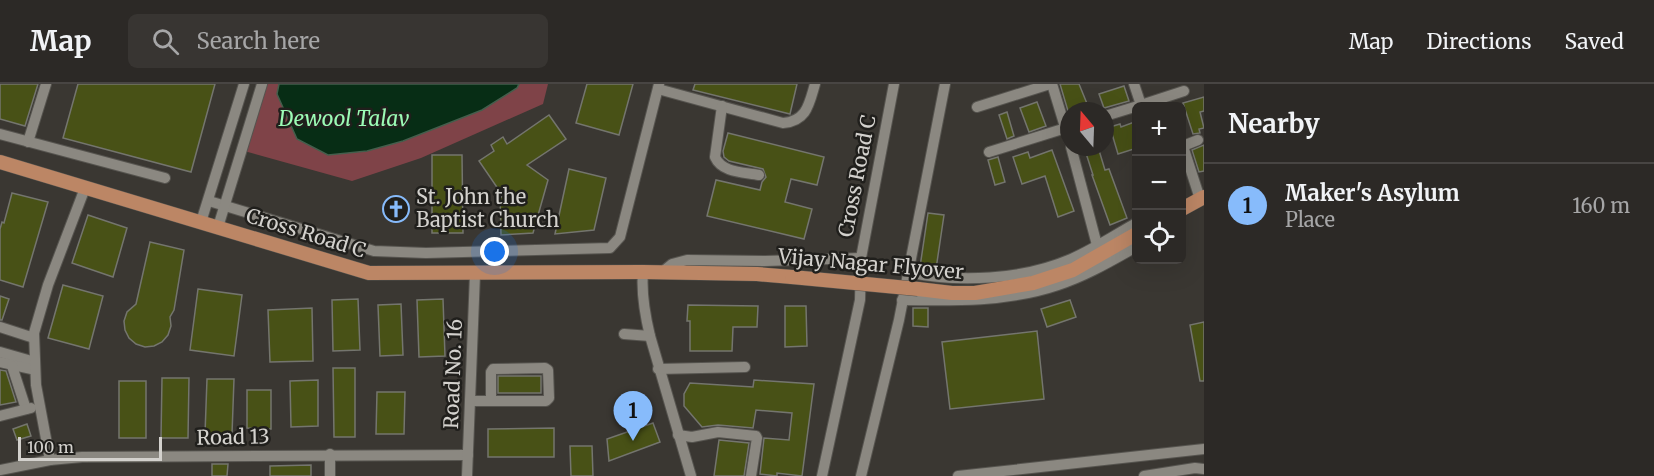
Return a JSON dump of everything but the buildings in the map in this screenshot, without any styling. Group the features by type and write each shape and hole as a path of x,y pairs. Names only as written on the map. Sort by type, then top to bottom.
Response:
{"main road":[{"name":"Cross Road C","path":"0,162 369,273 667,273"},
{"path":"1186,207 1202,198"},
{"name":"Vijay Nagar Flyover","path":"667,273 757,274 952,293 975,292 1033,283 1073,270 1132,237"}],"street":[{"path":"28,142 46,84"},
{"path":"201,222 244,84"},
{"path":"218,226 262,84"},
{"path":"209,201 374,251 426,253 610,248 620,237 658,87 783,123 794,122 808,108 815,84"},
{"name":"Cross Road C","path":"667,273 672,264 687,260 765,261 861,258 894,84"},
{"path":"861,476 908,272 945,84"},
{"path":"977,107 1051,84 1060,108"},
{"path":"1134,84 1140,102"},
{"path":"1150,102 1185,91"},
{"path":"722,106 715,157 718,163 723,168 759,175"},
{"path":"1114,113 1132,108"},
{"path":"989,152 1060,129"},
{"path":"0,134 165,178"},
{"path":"1186,144 1198,140"},
{"path":"1073,156 1097,245"},
{"path":"1186,156 1202,198"},
{"path":"50,460 35,366 34,333 48,285 85,188"},
{"path":"908,272 956,279 1000,277 1049,267 1071,259 1132,226"},
{"path":"902,300 975,300 1034,292 1083,275 1132,250"},
{"path":"822,476 860,300 861,258"},
{"path":"644,272 642,285 645,315 658,369 691,476"},
{"name":"Road No. 16","path":"467,476 475,274"},
{"path":"0,327 34,338"},
{"path":"19,334 14,361 26,409"},
{"path":"624,334 650,336"},
{"path":"0,352 14,361"},
{"path":"0,362 14,361 35,366"},
{"path":"658,369 745,367"},
{"path":"470,401 491,401 546,401 549,398 548,370 545,368 493,369 491,372 491,401"},
{"path":"0,416 40,405"},
{"path":"678,435 692,437 718,432 756,436 751,476"},
{"path":"958,476 1204,449"},
{"path":"330,454 330,476"},
{"name":"Road 13","path":"0,470 50,460 82,457 468,455"},
{"path":"1147,476 1195,468 1204,469"}],"shaded area":[{"path":"258,84 279,84 277,94 517,88 519,84 548,84 543,104 421,158 352,181 237,149"}],"water":[{"name":"Dewool Talav","path":"279,84 519,84 517,88 482,110 403,141 367,151 328,155 297,139 277,94"}],"place":[{"name":"St. John the Baptist Church","path":"396,209"},
{"name":"Maker's Asylum","path":"633,441"}]}
